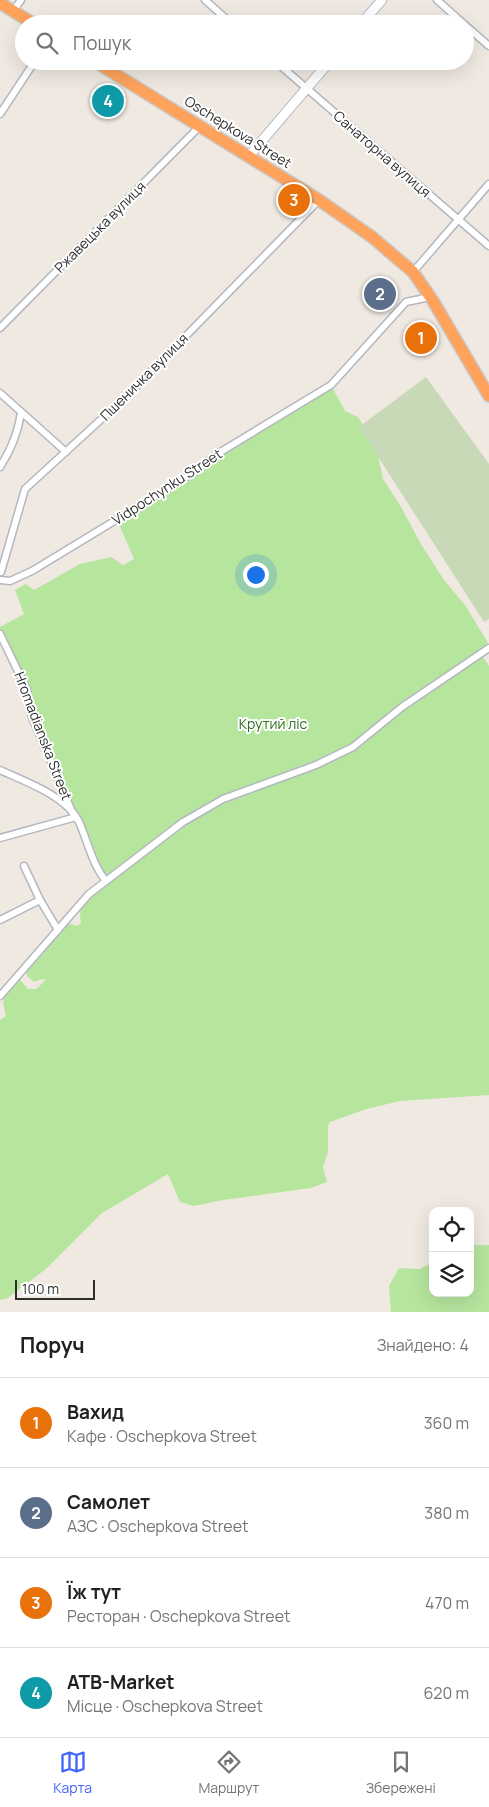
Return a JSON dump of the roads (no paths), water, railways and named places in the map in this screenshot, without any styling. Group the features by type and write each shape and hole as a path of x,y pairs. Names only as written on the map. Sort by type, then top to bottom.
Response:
{"highway":[{"path":"0,3 19,15"},
{"name":"Oschepkova Street","path":"109,70 319,200 372,237 413,272 489,396"}],"street":[{"path":"13,11 21,0"},
{"path":"205,0 222,15"},
{"path":"370,15 382,0"},
{"path":"437,0 454,15"},
{"path":"474,32 489,46"},
{"path":"0,114 29,70"},
{"name":"Санаторна вулиця","path":"285,70 489,246"},
{"path":"248,157 322,70"},
{"name":"Ржавецька вулиця","path":"1,325 200,126"},
{"path":"413,272 489,184"},
{"name":"Пшеничка вулиця","path":"0,580 0,571 25,489 130,393 319,200"},
{"name":"Vidpochynku Street","path":"0,580 10,581 32,571 190,475 217,454 330,385 406,302 430,297"},
{"path":"0,393 66,452"},
{"path":"0,467 10,451 21,413"},
{"name":"Hromadianska Street","path":"0,634 27,690 32,717 97,870 106,881"},
{"path":"0,996 89,894 183,822 223,798 316,765 353,747 402,707 489,648"},
{"path":"0,770 47,792 74,814"},
{"path":"0,838 74,814"},
{"path":"24,866 40,900 58,930"},
{"path":"0,920 40,900"}],"place":[{"name":"ATB-Market","path":"108,101"},
{"name":"Їж тут","path":"294,200"},
{"name":"Самолет","path":"380,294"},
{"name":"Вахид","path":"421,338"}],"park label":[{"name":"Крутий ліс","path":"273,724"}]}
